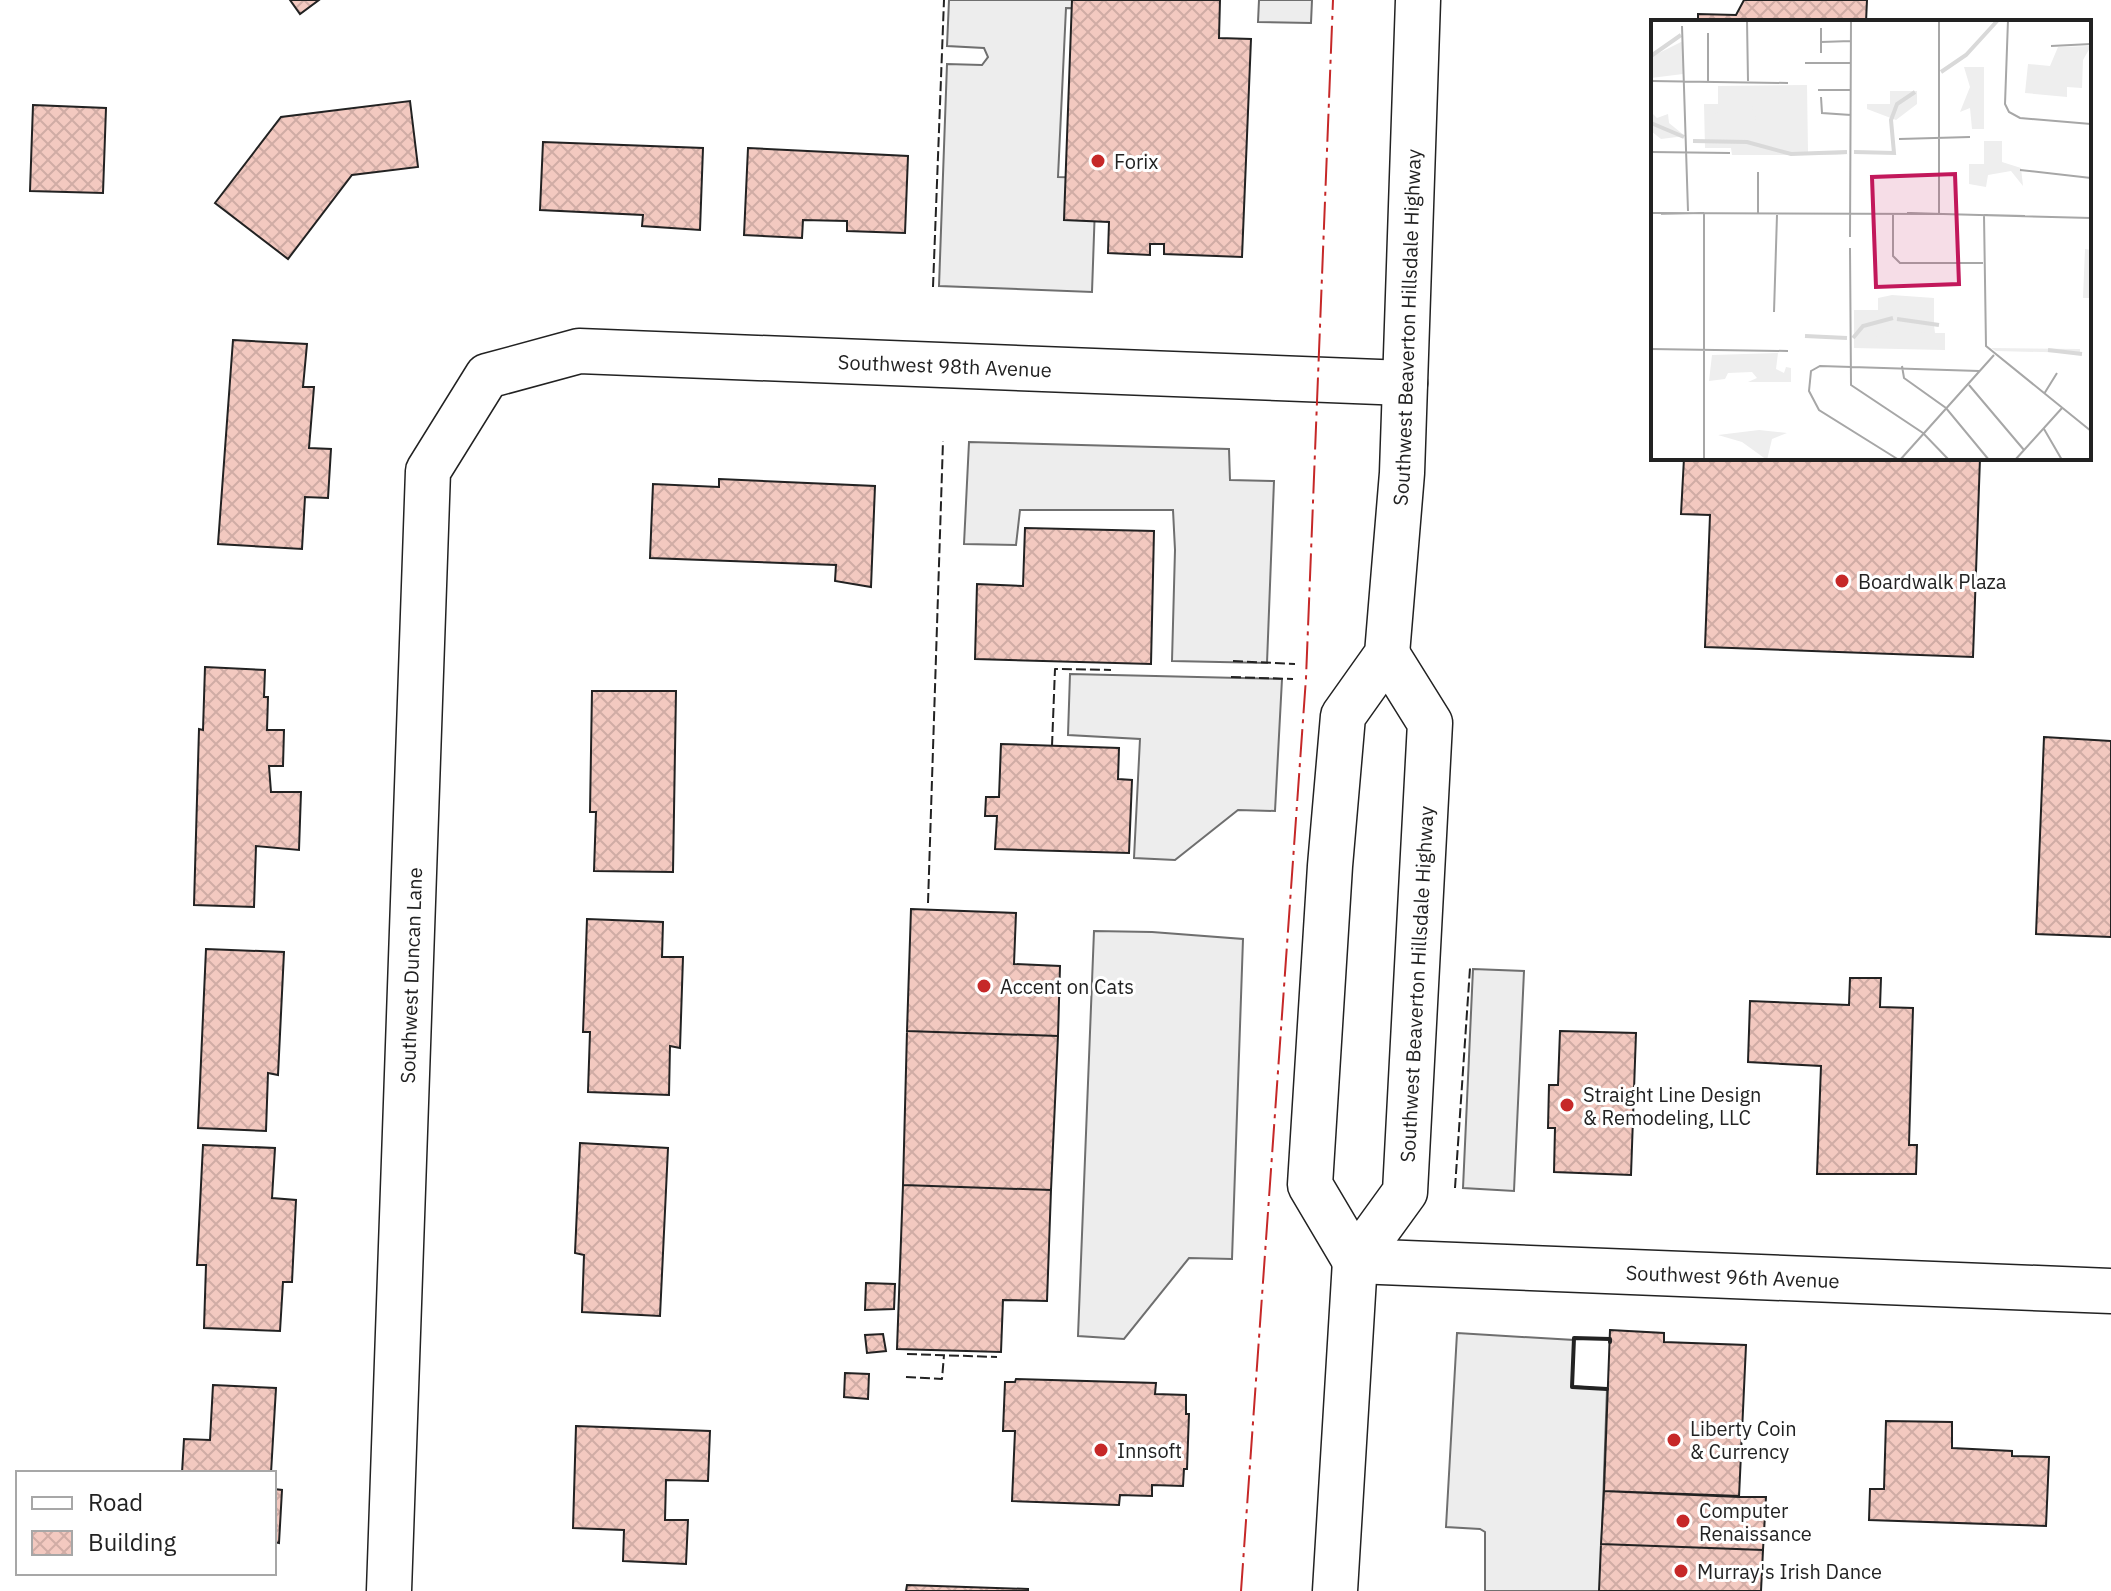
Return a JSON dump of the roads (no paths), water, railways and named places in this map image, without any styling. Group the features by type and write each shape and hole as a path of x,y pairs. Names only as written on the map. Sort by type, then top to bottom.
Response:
{"street":[{"name":"Southwest Beaverton Hillsdale Highway","path":"1355,1261 1405,1192 1430,723 1387,654 1402,473 1418,0"},
{"name":"Southwest 98th Avenue","path":"487,376 579,351 1405,383"},
{"name":"Southwest Duncan Lane","path":"389,1591 428,471 487,376"},
{"path":"1335,1591 1355,1261 1310,1185 1330,866 1343,716 1387,654"},
{"name":"Southwest 96th Avenue","path":"1355,1261 2111,1291"}],"place":[{"name":"Forix","path":"1098,161"},
{"name":"Boardwalk Plaza","path":"1842,581"},
{"name":"Accent on Cats","path":"984,986"},
{"name":"Straight Line Design & Remodeling, LLC","path":"1567,1105"},
{"name":"Liberty Coin & Currency","path":"1674,1440"},
{"name":"Innsoft","path":"1101,1450"},
{"name":"Computer Renaissance","path":"1683,1521"},
{"name":"Murray's Irish Dance","path":"1681,1571"}]}
